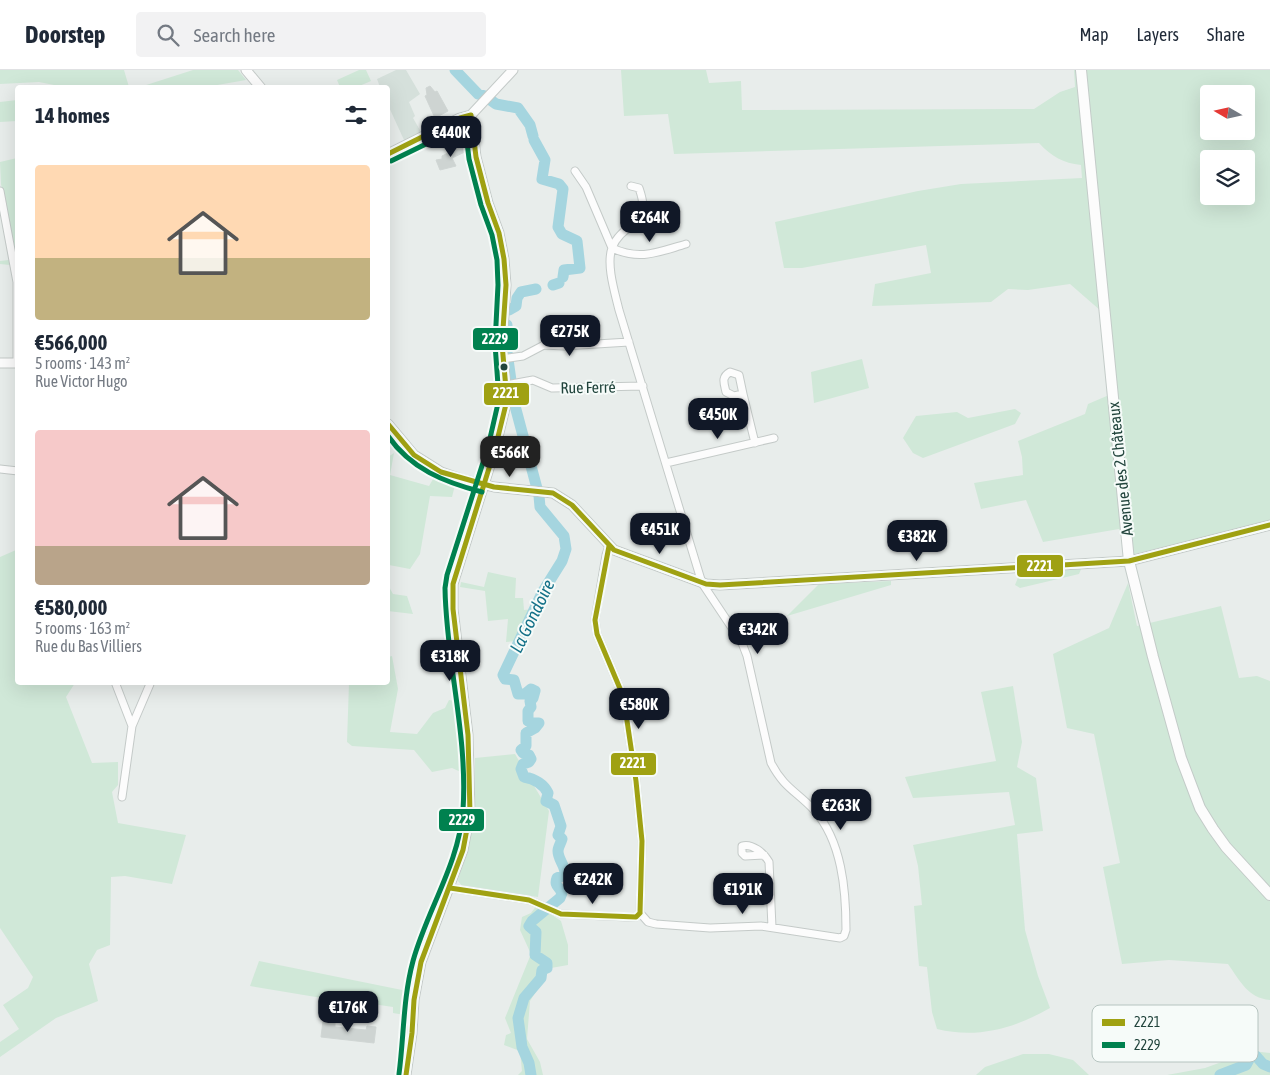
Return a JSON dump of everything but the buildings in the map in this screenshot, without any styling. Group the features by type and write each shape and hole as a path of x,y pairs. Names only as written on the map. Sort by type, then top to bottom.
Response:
{"main road":[{"name":"Avenue des 2 Châteaux","path":"1082,70 1129,561 1153,657 1182,758 1200,808 1212,829 1226,847 1270,895"}],"street":[{"path":"246,70 258,85"},
{"path":"390,153 460,118 471,115 513,70"},
{"path":"406,1075 417,979 427,943 450,888 463,850 470,813 468,735 452,589 454,577 484,485 506,406 510,384 502,333 506,285 503,252 500,233 488,203 476,157 471,115"},
{"path":"575,171 586,187 612,248 612,278 629,342 702,583 742,643 747,656 771,763 778,777 788,789 804,800 816,813 834,842 840,863 846,917 844,936 835,938 761,926 682,928 648,922 640,913 641,828 626,714 621,692 597,634 595,620 609,546"},
{"path":"612,248 630,226 642,217 644,213 639,188 631,186"},
{"path":"0,191 15,271"},
{"path":"612,248 626,255 640,256 686,244"},
{"path":"506,358 523,356 544,346 629,342"},
{"path":"0,363 15,363"},
{"name":"Rue Ferré","path":"510,384 534,380 552,388 643,386"},
{"path":"742,394 754,443"},
{"path":"390,427 404,445 425,463 461,479 484,485 554,493 566,500 614,550 702,583 720,585 1129,561 1270,525"},
{"path":"666,464 774,438"},
{"path":"0,469 15,471"},
{"path":"116,685 132,726"},
{"path":"122,797 132,726 150,685"},
{"path":"764,855 770,866 772,927"},
{"path":"450,888 529,900 561,914 636,917 640,913"}],"shaded area":[{"path":"396,70 406,70 420,94 409,102 415,116 413,118 421,132 404,140 390,109 390,85 379,85 377,79"}],"green space":[{"path":"0,70 124,70 128,85 54,85 39,82 0,84"},
{"path":"193,70 238,70 246,80 217,85 146,85"},
{"path":"359,70 366,70 371,81 362,85 339,85 337,80"},
{"path":"621,70 706,70 709,83 741,81 742,110 1034,109 1060,92 1075,87 1074,70 1270,70 1270,522 1134,554 1119,529 1043,542 1026,500 981,509 974,483 1023,475 1022,457 1018,441 1085,414 1088,404 1109,395 1101,311 1070,284 1028,290 1008,289 991,302 872,306 875,284 931,273 926,245 802,268 784,268 775,222 918,191 961,184 1082,178 1081,165 1069,163 1058,158 1039,143 674,154 668,114 624,116"},
{"path":"15,100 15,121 0,122 0,102"},
{"path":"15,158 15,254 10,265 0,264 0,261 9,260 12,240 1,184 0,162"},
{"path":"862,359 869,388 814,403 811,372"},
{"path":"1015,409 1021,413 1015,424 923,458 913,453 903,438 916,416 957,412 968,418"},
{"path":"394,453 390,475 390,456"},
{"path":"439,469 457,477 452,497 430,496 420,554 410,569 390,565 390,475 429,486"},
{"path":"15,550 15,685 74,685 66,697 92,763 118,762 118,785 112,792 118,823 186,835 172,884 125,876 111,877 110,945 97,950 89,964 98,1001 56,1018 0,1057 0,1042 19,1029 3,1005 28,988 33,977 0,928 0,557"},
{"path":"1063,559 1082,567 1079,574 1020,588 1015,585 1021,570"},
{"path":"488,572 516,578 515,598 523,598 524,610 534,609 517,641 506,642 508,619 488,621 485,591 460,587 461,582 484,587"},
{"path":"891,581 891,585 787,616 819,584"},
{"path":"1128,583 1137,626 1221,606 1239,678 1257,676 1270,681 1270,1000 1262,999 1245,988 1228,964 1169,960 1122,964 1103,867 1120,863 1094,734 1067,728 1053,654 1109,628"},
{"path":"390,589 393,594 407,596 413,614 390,611"},
{"path":"390,656 392,656 398,689 390,732 417,734 433,713 445,708 449,700 460,702 465,774 452,768 432,772 414,750 352,746 347,742 349,685 390,685"},
{"path":"1013,686 1022,742 1017,767 1036,778 1043,831 1017,834 1025,930 1038,976 1050,1008 1023,1021 996,1030 967,1033 952,1032 937,1029 932,1012 927,967 919,966 914,906 922,905 918,866 913,845 1015,825 1009,792 913,798 905,777 996,761 981,692"},
{"path":"515,754 549,811 538,897 462,886 458,881 473,823 475,758"},
{"path":"537,905 561,921 568,945 568,965 551,968 530,1001 527,1039 540,1062 543,1075 518,1075 522,1071 520,1051 504,1045 506,1035 511,1033 505,1018 531,954 520,930 522,917 531,913"},
{"path":"259,961 407,991 405,1015 393,1013 393,1007 366,1003 367,997 354,996 352,1003 250,986"},
{"path":"1258,1052 1270,1053 1270,1075 1167,1075 1205,1068 1222,1062 1258,1062"},
{"path":"1023,1054 1049,1054 1073,1060 1089,1075 976,1075 985,1067"}],"waterway":[{"name":"La Gondoire","path":"455,70 478,94 485,96 496,104 518,108 530,125 533,136"},
{"name":"La Gondoire","path":"534,140 545,160 542,179 559,184 563,189 558,227 562,234 577,241 580,268 564,270 563,277"},
{"name":"La Gondoire","path":"553,285 559,283"},
{"name":"La Gondoire","path":"509,310 516,306 517,298 521,292 536,289"},
{"name":"La Gondoire","path":"507,325 507,352 514,402 539,496 540,507 564,536 566,549 562,561 542,593 503,675 505,679 514,680 518,694 525,694 531,689 535,691 530,701 531,707 528,711 528,721 539,723 535,728 526,733 526,746 521,750 529,755 531,759 523,764 521,769 524,777 535,780 544,787 548,793 546,801 554,805 561,826 558,835 562,839 558,848 558,854 565,872 565,875 557,878 556,881 562,893 560,898 532,921 529,926 536,932 535,955 547,963 547,968 542,970 541,978 524,998 518,1018 522,1047 529,1063 531,1075"},
{"path":"1258,1058 1263,1064 1270,1067"},
{"path":"1220,1075 1246,1065 1248,1062"}],"transit line":[{"name":"2221","path":"390,153 460,118 471,115"},
{"name":"2221","path":"406,1075 412,1033 414,1000 421,962 463,850 470,813 468,735 453,609 453,584 495,449 507,400 502,344 506,285 504,259 499,233 488,203 476,157 471,115"},
{"name":"2229","path":"391,161 465,125 469,159 481,205 492,235 497,260 498,285 495,344 499,399 488,447 447,575 445,588 446,616 460,726 464,782 463,810 460,830 449,868 426,923 413,961 405,1003 399,1074"},
{"name":"2221","path":"390,426 414,455 441,472 494,487 553,493 572,505 614,550 706,584 720,585 1129,561 1270,525"},
{"name":"2229","path":"390,438 407,457 429,473 455,484 482,492"},
{"name":"2221","path":"609,546 595,620 597,634 621,691 626,714 636,781 642,841 640,913"},
{"name":"2221","path":"450,888 529,900 561,914 636,917 640,913"}]}
